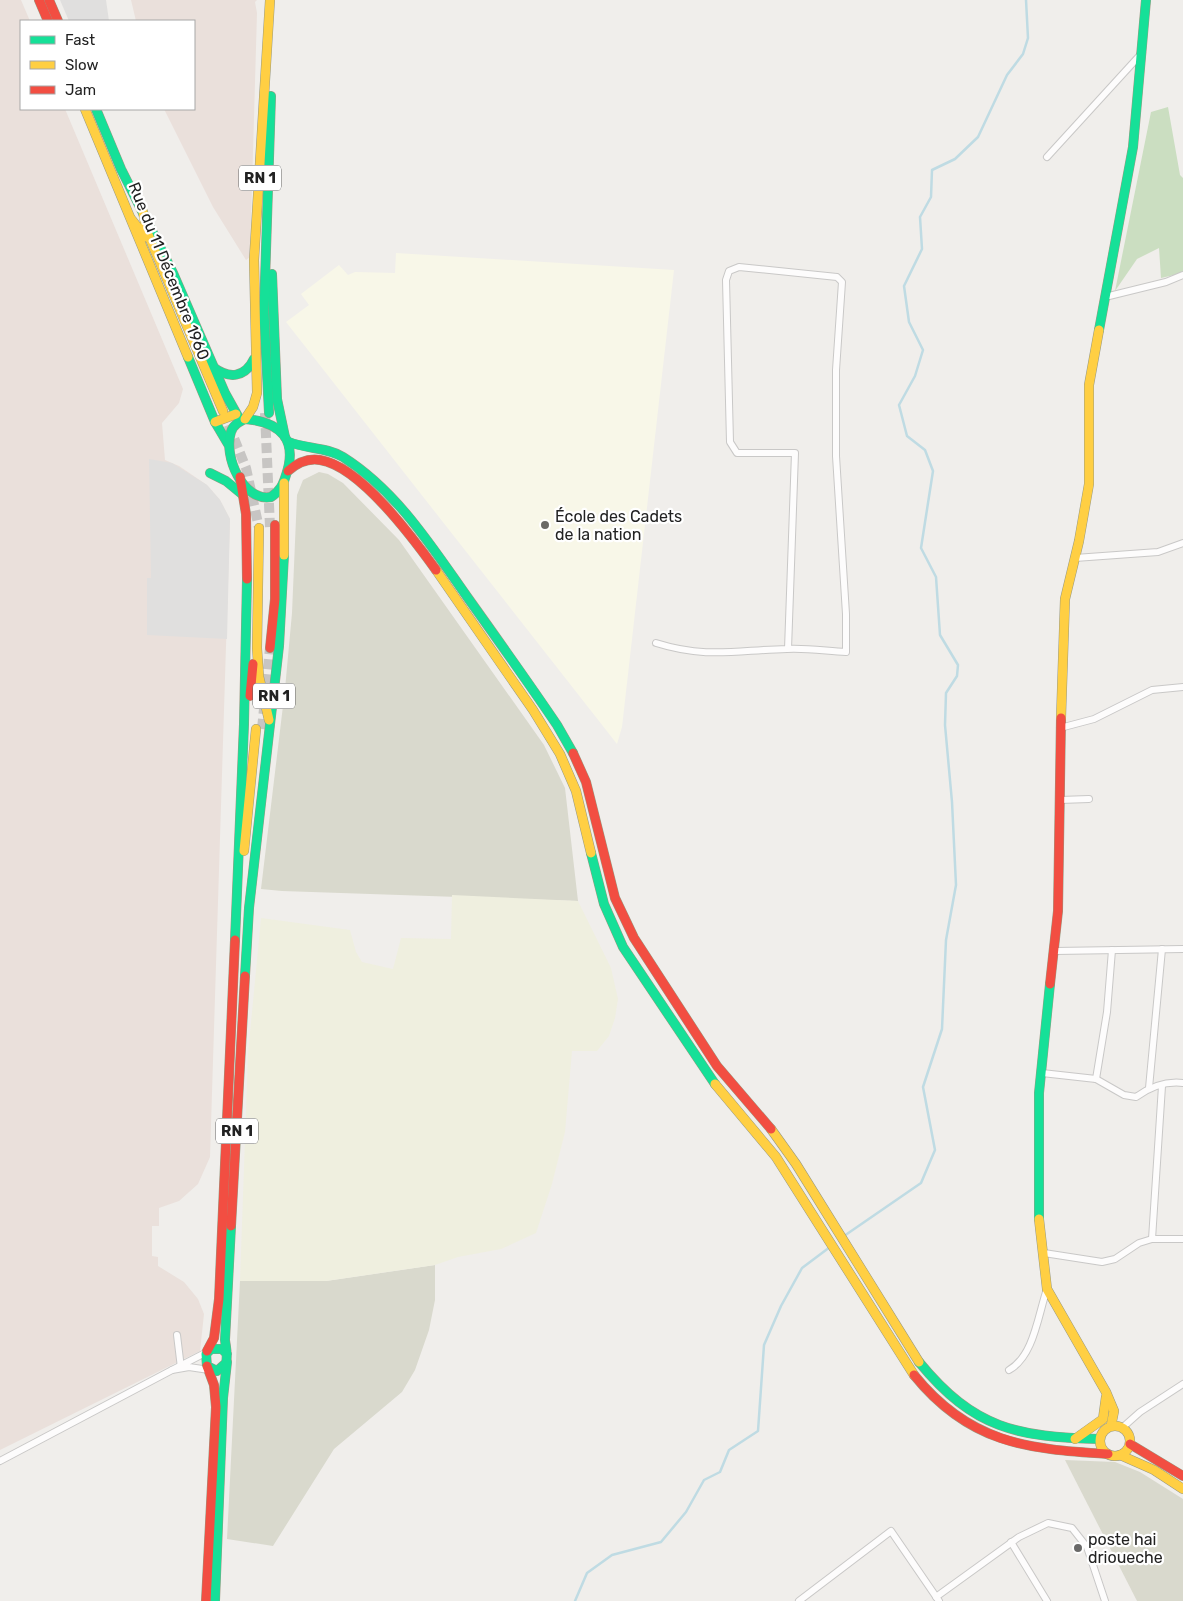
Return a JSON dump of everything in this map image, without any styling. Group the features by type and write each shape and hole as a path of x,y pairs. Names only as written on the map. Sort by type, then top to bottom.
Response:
{"main road":[{"path":"39,0 48,20"},
{"path":"49,0 58,20"},
{"name":"RN 1","path":"240,417 253,407 257,393 254,260 260,193 270,0"},
{"name":"RN 1","path":"275,0 268,185 272,213 272,282 277,399 287,439"},
{"path":"1108,1454 1101,1446 1100,1439 1103,1432 1111,1426 1114,1410 1106,1392 1047,1288 1044,1276 1044,1257 1038,1211 1037,1165 1042,1073 1058,911 1062,629 1065,599 1090,484 1089,385 1133,147 1146,0"},
{"name":"Rue du 11 Décembre 1960","path":"85,110 132,220 146,238 219,415"},
{"name":"Rue du 11 Décembre 1960","path":"96,110 173,272 213,367 240,417"},
{"path":"260,193 263,215 261,305 267,413 264,312 268,185"},
{"path":"143,212 150,238 219,415 240,477 248,550 244,724"},
{"path":"213,367 226,376 237,376 251,367 256,356"},
{"path":"219,415 260,421 296,446 327,449 341,455 390,496 425,536 569,743 586,782 608,874 625,922 723,1074 788,1152 915,1357 943,1392 978,1417 995,1426 1032,1436 1100,1439"},
{"path":"228,444 231,430 240,417"},
{"path":"240,477 250,492 261,498 272,497 277,494 284,483 292,455 287,439"},
{"path":"288,471 298,463 310,460 323,460 334,465 372,494 422,552 557,748 579,803 601,900 607,917 623,947 712,1080 774,1154 905,1364 934,1400 972,1428 1014,1446 1037,1450 1120,1455 1154,1470 1183,1489"},
{"path":"210,473 226,481 243,495"},
{"name":"RN 1","path":"215,1601 223,1398 227,1358 225,1340 249,908 263,730 284,566 284,483"},
{"path":"267,649 275,599 273,526"},
{"path":"235,913 240,892 263,730 257,655 256,528 253,664 244,724"},
{"name":"RN 1","path":"207,1353 214,1338 219,1300 244,724"},
{"path":"206,1601 216,1407 214,1385 209,1368 207,1353 218,1348 227,1358 224,1368 209,1368"},
{"path":"1075,1439 1094,1428 1103,1419 1107,1406 1106,1392"},
{"path":"1111,1426 1122,1428 1128,1433 1130,1444 1126,1451 1120,1455"},
{"path":"1130,1444 1183,1476"}],"street":[{"path":"1047,157 1142,53"},
{"path":"656,643 681,651 717,654 788,649 846,652 846,614 836,456 836,370 842,282 837,277 739,267 729,271 726,280 730,442 738,453 795,453 788,649"},
{"path":"1104,297 1166,282 1183,275"},
{"path":"1075,558 1158,552 1183,543"},
{"path":"1060,728 1094,719 1152,690 1183,687"},
{"path":"1060,800 1089,799"},
{"path":"1149,1088 1162,949"},
{"path":"1055,951 1183,949"},
{"path":"1096,1080 1107,1012 1112,950"},
{"path":"1042,1073 1096,1080 1124,1095 1136,1097 1149,1088 1183,1083"},
{"path":"1152,1238 1162,1086"},
{"path":"1044,1257 1102,1262 1115,1260 1139,1243 1152,1238 1183,1239"},
{"path":"1008,1370 1016,1366 1026,1354 1047,1288"},
{"path":"177,1335 181,1367"},
{"path":"0,1461 207,1353"},
{"path":"181,1367 209,1368"},
{"path":"1122,1428 1140,1412 1183,1384"},
{"path":"801,1600 891,1531 938,1599 1011,1542 1048,1523 1072,1528 1087,1547 1105,1601"},
{"path":"1011,1542 1048,1601"}],"shaded area":[{"path":"0,0 21,0 30,20 20,20 20,110 65,110 183,389 179,403 162,423 165,460 179,466 207,485 220,500 230,519 210,1157 198,1184 179,1201 159,1208 159,1226 152,1226 152,1256 158,1257 158,1266 184,1282 198,1299 204,1314 200,1351 0,1450"},
{"path":"60,0 106,0 109,20 69,20"},
{"path":"131,0 257,0 255,2 257,13 250,257 246,260 213,207 164,110 195,110 195,20 136,20"},
{"name":"École des Cadets de la nation","path":"396,253 674,270 622,727 617,744 286,322 309,305 301,294 339,265 348,275 355,272 395,273"},
{"path":"149,459 172,463 207,485 220,500 230,519 227,639 147,635 147,578 151,578"},
{"path":"319,472 328,474 343,483 399,540 544,745 565,788 578,901 261,889 285,689 292,613 297,495 303,480"},
{"path":"435,1265 435,1300 429,1330 415,1370 402,1392 334,1449 273,1546 227,1539 240,1281 326,1281"},
{"path":"1065,1460 1115,1462 1140,1472 1183,1499 1183,1601 1137,1601"}],"green space":[{"path":"1168,107 1180,175 1183,178 1183,273 1161,278 1159,248 1137,259 1115,291 1151,112"},
{"path":"452,895 578,901 611,968 618,999 615,1018 609,1036 597,1051 572,1051 565,1132 552,1184 536,1233 501,1249 458,1257 435,1265 326,1281 240,1281 248,1054 261,918 350,930 356,952 362,962 393,969 401,938 451,939"}],"waterway":[{"path":"844,1236 921,1183 935,1150 923,1087 942,1029 946,940 956,885 952,802 945,725 946,693 957,676 958,665 940,635 936,577 921,548 933,471 925,450 907,436 899,405 915,376 923,350 909,322 904,286 922,249 920,217 931,197 932,170 955,159 978,137 1007,75 1023,54 1028,38 1026,0"},
{"path":"575,1601 587,1573 612,1555 661,1542 686,1512 704,1480 720,1472 729,1450 758,1431 764,1345 781,1306 802,1268 830,1247"}],"tunnel":[{"path":"223,411 246,468 259,528"},
{"path":"265,413 270,527"},
{"path":"262,729 270,648"}],"traffic: fast":[{"path":"1099,330 1133,147 1146,0"},
{"path":"269,413 264,312 271,96"},
{"path":"96,110 121,169 173,273 225,393 240,420"},
{"path":"272,274 277,399 285,437"},
{"path":"188,357 215,422 228,444"},
{"path":"213,367 219,371 236,375 246,370 254,359"},
{"path":"245,419 268,424 277,429 284,435 288,443 290,452 289,463 284,482 281,488 271,497 261,497 252,492 244,485 233,464 229,442 231,432 238,423 245,419"},
{"path":"289,442 330,451 343,457 380,486 397,503 427,540 513,661 557,725 573,753"},
{"path":"210,473 226,481 243,495"},
{"path":"245,976 249,908 279,646 284,555"},
{"path":"235,940 244,724 247,579"},
{"path":"591,853 604,904 623,947 715,1084"},
{"path":"1039,1219 1039,1093 1050,984"},
{"path":"227,1354 222,1349 211,1349 206,1354 207,1366 217,1371 227,1360 227,1357 227,1354 227,1352 225,1340 231,1226"},
{"path":"215,1601 223,1398 227,1362"},
{"path":"919,1362 959,1402 999,1425 1044,1436 1100,1439"}],"traffic: slow":[{"path":"245,419 253,407 257,393 254,260 270,0"},
{"path":"85,110 188,357"},
{"path":"143,212 147,232 223,411"},
{"path":"132,220 145,237"},
{"path":"1061,718 1065,599 1079,541 1089,484 1089,385 1099,330"},
{"path":"215,422 236,414"},
{"path":"284,483 284,555"},
{"path":"259,528 257,648 259,677 269,720"},
{"path":"436,570 533,710 560,754 576,791 591,853"},
{"path":"244,851 256,729"},
{"path":"715,1084 776,1157 914,1375"},
{"path":"771,1129 796,1164 919,1362"},
{"path":"1039,1219 1047,1289 1106,1392 1114,1411 1111,1426"},
{"path":"1075,1439 1103,1419 1106,1397"},
{"path":"1115,1426 1126,1430 1130,1441 1126,1452 1115,1456 1104,1452 1100,1441 1104,1430 1115,1426"},
{"path":"1120,1455 1154,1470 1183,1489"}],"traffic: jam":[{"path":"39,0 48,20"},
{"path":"49,0 58,20"},
{"path":"288,471 303,462 320,460 336,465 352,475 400,523 436,570"},
{"path":"240,477 246,514 247,579"},
{"path":"270,648 275,599 275,525"},
{"path":"250,696 253,664"},
{"path":"1050,984 1058,911 1061,718"},
{"path":"573,753 586,782 615,898 634,938 717,1066 771,1129"},
{"path":"207,1351 214,1338 219,1299 235,940"},
{"path":"231,1226 245,976"},
{"path":"206,1601 216,1407 214,1385 207,1366"},
{"path":"914,1375 935,1398 956,1415 978,1429 1025,1445 1108,1454"},
{"path":"1130,1444 1183,1476"}],"place":[{"name":"École des Cadets de la nation","path":"545,525"},
{"name":"poste hai drioueche","path":"1078,1548"}]}
